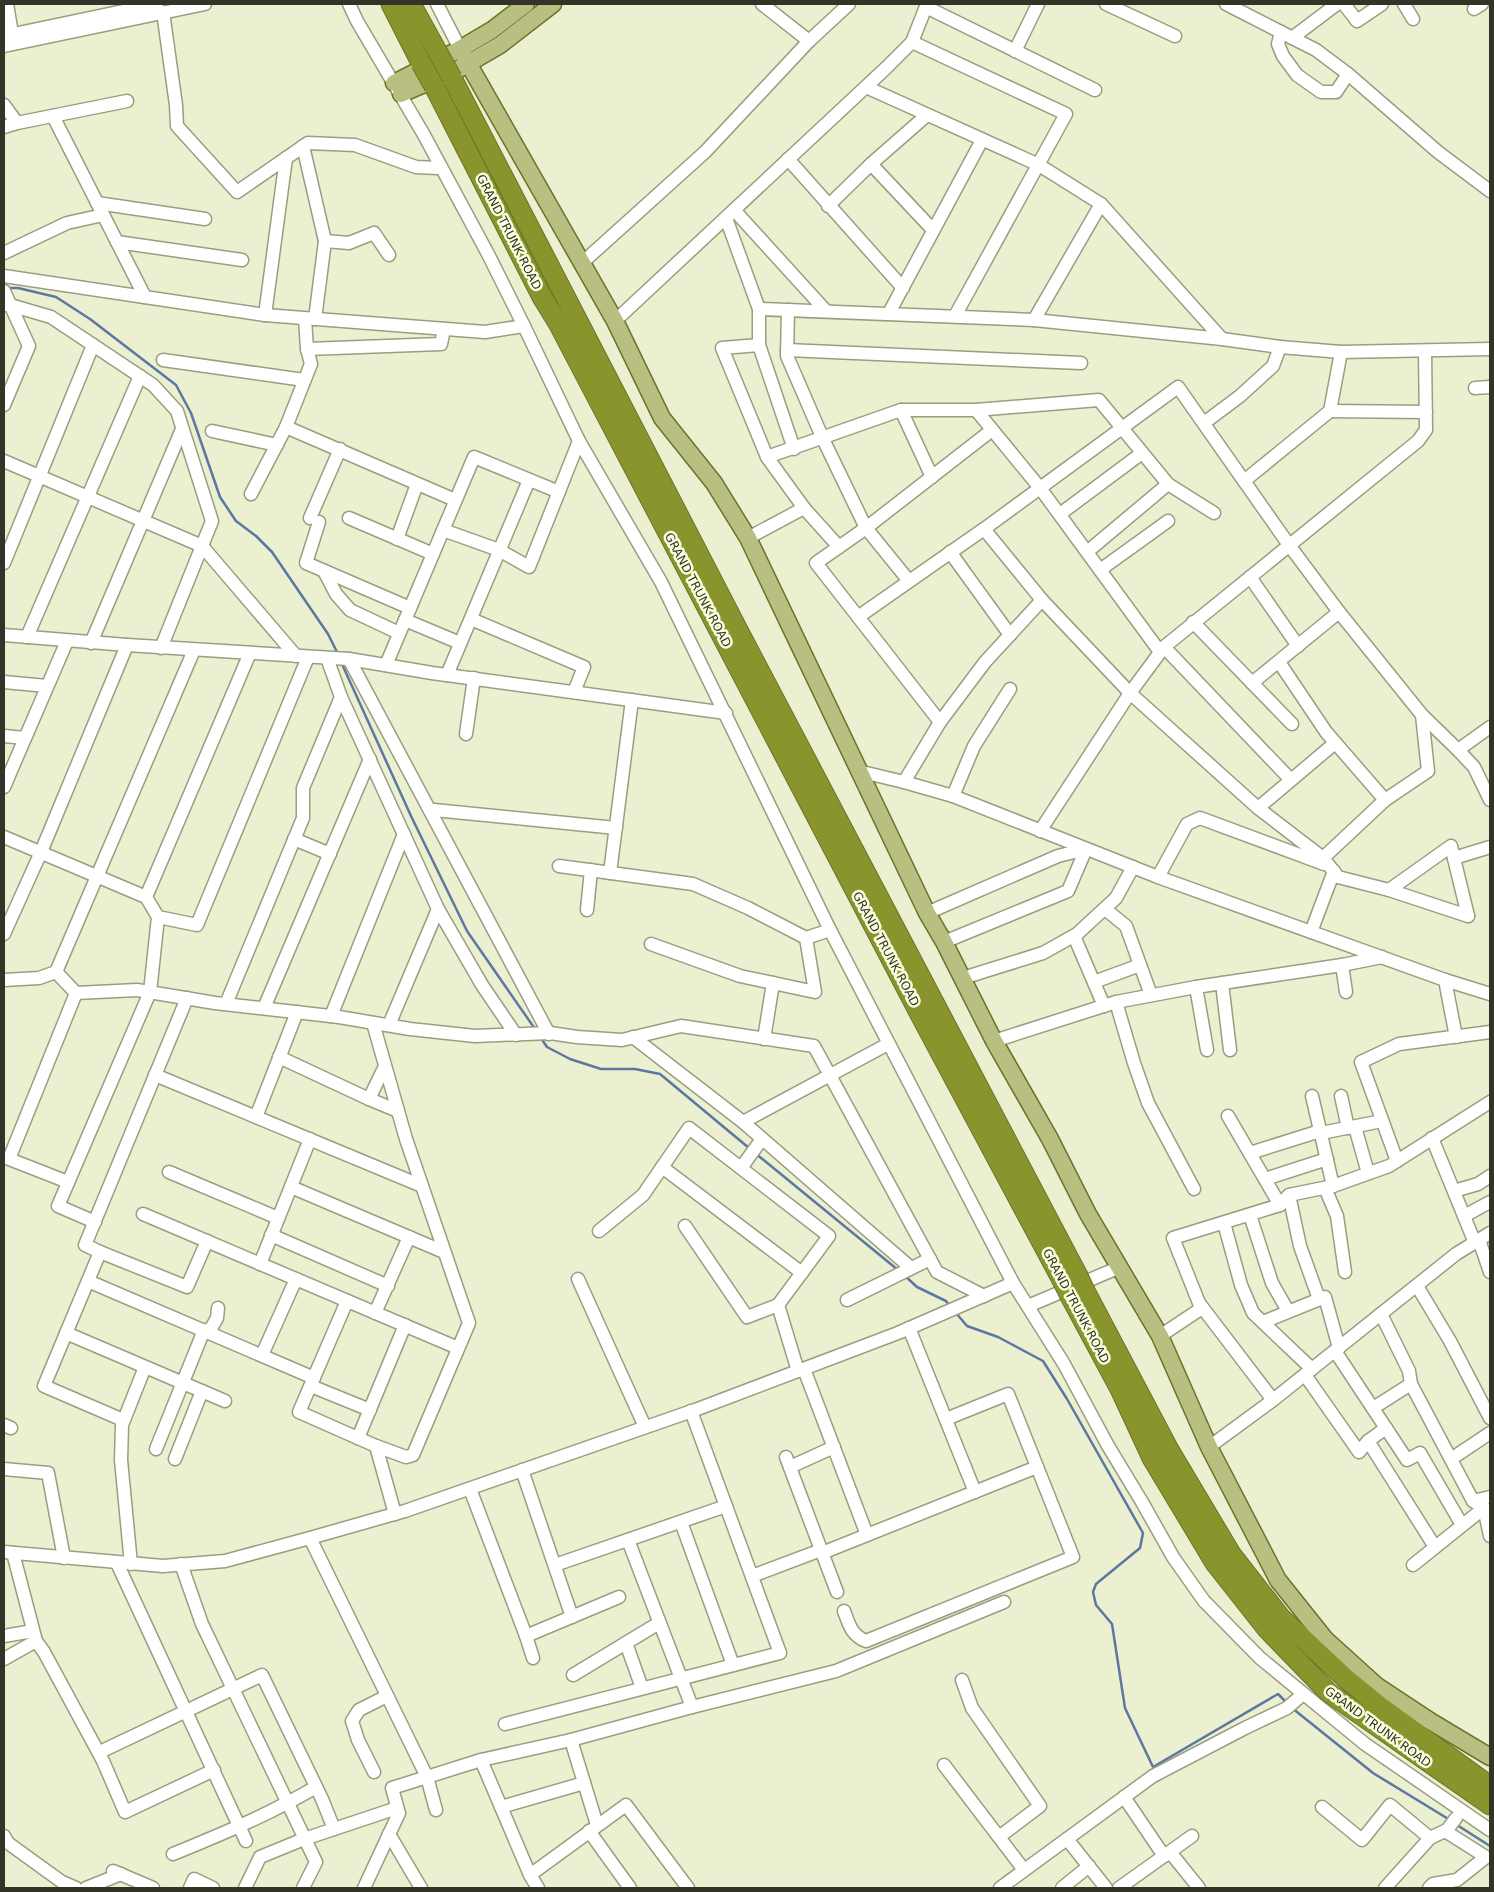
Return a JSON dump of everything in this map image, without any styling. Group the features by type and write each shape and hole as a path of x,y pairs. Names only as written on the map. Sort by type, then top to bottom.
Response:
{"highway":[{"name":"GRAND TRUNK ROAD","path":"391,4 542,297 563,332 925,1024 1074,1286 1231,1554 1281,1618 1344,1676 1382,1708 1490,1786"},
{"name":"GRAND TRUNK ROAD","path":"411,4 452,78 744,641 1074,1286 1152,1458 1215,1563 1267,1629 1328,1692 1490,1805"}],"main road":[{"path":"397,89 492,30 526,4"},
{"path":"397,89 468,64 500,46 553,4"},
{"path":"460,49 615,321 662,418 714,483 748,538 927,913 963,978 994,1041 1050,1139 1088,1214 1160,1336 1209,1447 1278,1580 1325,1639 1377,1686 1490,1757"}],"street":[{"path":"7,4 8,35 138,6 160,8"},
{"path":"4,46 160,8 205,4"},
{"path":"349,4 488,254 579,441 661,582 830,930 1014,1283 1064,1364 1107,1444 1173,1557 1204,1602 1260,1658 1295,1701 1365,1744 1490,1830"},
{"path":"437,4 460,49"},
{"path":"762,4 809,41"},
{"path":"582,263 705,152 809,41 849,4"},
{"path":"1014,51 1038,4"},
{"path":"1106,4 1175,36"},
{"path":"1134,16 1139,4"},
{"path":"1226,4 1316,50 1348,74 1438,152 1490,191"},
{"path":"1336,4 1286,35 1278,44 1283,56 1297,75 1321,92 1336,92 1348,74"},
{"path":"1344,4 1356,21 1382,4"},
{"path":"1404,4 1412,20"},
{"path":"615,321 912,42 927,6 1014,51 1096,90"},
{"path":"160,8 176,105 177,126 237,192 308,143 354,145 416,167 437,168"},
{"path":"912,42 1066,114 955,316"},
{"path":"866,87 1039,165 1101,204 1222,339"},
{"path":"4,127 127,101"},
{"path":"4,105 17,123"},
{"path":"828,206 871,164 927,115"},
{"path":"53,116 145,297"},
{"path":"889,313 982,140"},
{"path":"251,494 286,427 311,364 307,349 310,319 325,241 303,146"},
{"path":"265,315 286,158"},
{"path":"788,159 903,288"},
{"path":"871,164 933,230"},
{"path":"97,203 205,219"},
{"path":"1034,320 1101,204"},
{"path":"730,214 759,309 759,345 794,449"},
{"path":"730,214 826,311"},
{"path":"4,254 67,223 103,215"},
{"path":"325,241 349,243 374,233 389,255"},
{"path":"117,242 242,260"},
{"path":"4,276 265,315 485,332 524,326"},
{"path":"6,299 51,317 153,385 176,411 212,521 161,648"},
{"path":"4,405 29,346 6,299"},
{"path":"759,309 1034,320 1342,352 1490,349"},
{"path":"788,310 787,356 823,439 866,528 909,581"},
{"path":"307,349 441,344 444,329"},
{"path":"4,563 93,345"},
{"path":"759,345 722,348 767,457 804,508 839,547"},
{"path":"1204,424 1240,396 1273,366 1280,347"},
{"path":"787,350 1081,363"},
{"path":"1040,832 1130,693 1162,650 1193,622 1418,441 1426,430 1425,351"},
{"path":"1244,481 1330,411 1342,352"},
{"path":"163,360 304,380"},
{"path":"27,637 140,376"},
{"path":"858,617 984,529 1178,387 1289,545 1339,612 1422,715 1474,768 1490,800"},
{"path":"1475,388 1490,387"},
{"path":"767,457 823,439 901,410 976,410 1099,400 1168,484 1214,514"},
{"path":"901,410 932,477"},
{"path":"976,410 1040,488 1162,650 1291,780"},
{"path":"1330,411 1426,412"},
{"path":"286,427 455,500"},
{"path":"91,643 182,429"},
{"path":"940,722 816,563 866,528 992,430"},
{"path":"212,431 277,445"},
{"path":"443,530 499,550 529,567 579,441"},
{"path":"340,450 315,520 306,563 408,614 460,643"},
{"path":"1060,514 1142,453"},
{"path":"386,665 474,456 559,492"},
{"path":"4,461 202,546 302,656"},
{"path":"447,675 529,480"},
{"path":"397,539 417,484"},
{"path":"1087,552 1168,484"},
{"path":"748,538 804,508"},
{"path":"349,518 432,554"},
{"path":"1100,570 1168,521"},
{"path":"984,529 1042,600 1130,693 1258,808 1329,865 1338,877 1389,890 1468,916 1451,846 1389,890"},
{"path":"950,552 1010,635"},
{"path":"324,571 336,594 350,610 400,633"},
{"path":"1250,577 1298,646"},
{"path":"904,782 940,722 985,662 1042,600"},
{"path":"1252,683 1339,612"},
{"path":"471,619 584,667 574,692"},
{"path":"1193,622 1292,724"},
{"path":"4,635 91,643 339,659 726,713"},
{"path":"4,787 67,640"},
{"path":"4,934 41,852 127,645"},
{"path":"6,977 39,978 56,972 194,650"},
{"path":"146,897 250,653"},
{"path":"158,918 197,925 302,656"},
{"path":"339,659 341,696 438,909 482,985 523,1034"},
{"path":"339,659 546,1034"},
{"path":"1279,662 1326,732 1386,800"},
{"path":"466,734 474,678"},
{"path":"4,682 47,686"},
{"path":"953,796 974,746 1010,689"},
{"path":"226,1004 302,818 302,788 341,696"},
{"path":"610,873 632,700"},
{"path":"1311,932 1329,865 1386,800 1428,771 1422,715"},
{"path":"1458,750 1490,727"},
{"path":"4,736 25,738"},
{"path":"1258,808 1335,743"},
{"path":"264,1008 370,759"},
{"path":"858,771 953,796 1040,832 1158,877 1444,980 1490,994"},
{"path":"434,810 616,828"},
{"path":"1158,877 1187,824 1200,818 1329,865"},
{"path":"330,1016 404,834"},
{"path":"4,837 146,897 158,918 150,992 58,1206 95,1222"},
{"path":"294,839 330,854"},
{"path":"1454,858 1490,847"},
{"path":"927,913 1058,856 1086,849"},
{"path":"944,942 1068,891 1086,849"},
{"path":"559,866 693,884 748,908 806,938 830,930"},
{"path":"963,978 1043,953 1074,936 1116,898 1133,867"},
{"path":"587,910 591,870"},
{"path":"389,1025 438,909"},
{"path":"1105,909 1126,926 1152,995"},
{"path":"1074,936 1094,982 1110,1004 1148,1104 1194,1189"},
{"path":"651,944 740,976 815,992 806,938"},
{"path":"994,1041 1110,1004 1196,987 1342,965 1382,957"},
{"path":"1094,982 1140,965"},
{"path":"1342,965 1346,992"},
{"path":"56,972 76,993 137,990 226,1004 475,1036 546,1034 622,1040 681,1026 814,1046 937,1272 984,1296"},
{"path":"1444,980 1456,1036"},
{"path":"764,1038 773,983"},
{"path":"1222,983 1230,1050"},
{"path":"1196,987 1207,1050"},
{"path":"68,1182 9,1158 76,993"},
{"path":"187,998 85,1245 187,1287 207,1242"},
{"path":"256,1117 297,1012"},
{"path":"347,1301 300,1412 376,1446 406,1457 413,1455 468,1323 398,1110 373,1022"},
{"path":"1397,1160 1361,1062 1399,1044 1490,1032"},
{"path":"633,1037 742,1122 760,1142 909,1269"},
{"path":"742,1122 888,1044"},
{"path":"279,1057 398,1110"},
{"path":"370,1099 385,1066"},
{"path":"156,1075 422,1186"},
{"path":"1312,1096 1327,1159 1329,1187 1337,1216 1345,1272"},
{"path":"1341,1096 1368,1173"},
{"path":"1273,1400 1202,1308 1174,1238 1250,1215 1284,1200 1329,1187 1388,1166 1490,1102"},
{"path":"1228,1116 1265,1179 1284,1200 1319,1299"},
{"path":"1250,1153 1320,1132 1382,1121"},
{"path":"598,1230 643,1195 689,1128 744,1163 829,1236 778,1304 747,1317 685,1226"},
{"path":"1432,1138 1464,1216 1490,1272"},
{"path":"260,1264 310,1139"},
{"path":"744,1163 760,1142"},
{"path":"1265,1179 1327,1159"},
{"path":"662,1167 802,1273"},
{"path":"169,1172 278,1218"},
{"path":"1454,1190 1478,1184 1490,1176"},
{"path":"291,1187 444,1252"},
{"path":"1464,1216 1490,1202"},
{"path":"143,1214 458,1348"},
{"path":"1250,1215 1272,1283 1288,1311"},
{"path":"1224,1223 1241,1285 1253,1313 1308,1372 1359,1452 1368,1441 1386,1428"},
{"path":"1209,1447 1273,1400 1456,1254 1490,1233"},
{"path":"271,1235 388,1286"},
{"path":"375,1313 409,1237"},
{"path":"100,1252 44,1386 123,1420"},
{"path":"847,1300 930,1259"},
{"path":"1028,1306 1120,1267"},
{"path":"262,1355 296,1279"},
{"path":"578,1279 645,1427"},
{"path":"88,1281 262,1355 370,1410"},
{"path":"214,1770 125,1812 103,1761 35,1636 8,1553 163,1566 226,1561 395,1514 470,1489 801,1370 910,1328 1014,1283"},
{"path":"1417,1286 1450,1341 1490,1418"},
{"path":"1262,1322 1325,1297 1337,1349 1407,1460"},
{"path":"778,1304 801,1370 834,1447 867,1535"},
{"path":"156,1449 181,1382 206,1331 217,1318 218,1308"},
{"path":"1160,1336 1202,1308"},
{"path":"1381,1314 1410,1371 1410,1384 1451,1459 1483,1502 1490,1536"},
{"path":"358,1438 405,1325"},
{"path":"910,1328 975,1492"},
{"path":"66,1334 225,1401"},
{"path":"131,1564 121,1460 122,1425 145,1367"},
{"path":"1373,1408 1410,1384"},
{"path":"175,1459 202,1392"},
{"path":"844,1611 852,1631 859,1638 866,1641 1073,1557 1008,1394 946,1419"},
{"path":"505,1724 780,1653 691,1411"},
{"path":"1451,1459 1490,1433"},
{"path":"1368,1441 1435,1547"},
{"path":"376,1446 395,1514"},
{"path":"834,1447 788,1462 837,1592"},
{"path":"1388,1472 1420,1453 1462,1526"},
{"path":"752,1576 867,1535 1037,1467"},
{"path":"4,1469 48,1473 64,1558"},
{"path":"522,1470 572,1617"},
{"path":"470,1489 533,1658"},
{"path":"1413,1565 1462,1526 1483,1502"},
{"path":"555,1565 726,1506"},
{"path":"680,1522 733,1665"},
{"path":"310,1538 427,1777 436,1810"},
{"path":"628,1540 692,1707"},
{"path":"117,1562 246,1841"},
{"path":"181,1564 202,1624 316,1862 306,1887"},
{"path":"526,1636 618,1597"},
{"path":"364,1888 399,1813 392,1788 482,1760 571,1740 836,1671 1004,1602"},
{"path":"573,1675 659,1623"},
{"path":"4,1636 35,1636"},
{"path":"4,1659 35,1636"},
{"path":"626,1643 642,1688"},
{"path":"102,1751 262,1675 334,1829"},
{"path":"962,1680 972,1708 1040,1806 999,1837"},
{"path":"374,1772 358,1740 352,1721 359,1710 387,1696"},
{"path":"1002,1888 1153,1776 1295,1701"},
{"path":"571,1740 584,1782 593,1828 630,1888"},
{"path":"482,1760 530,1874 538,1888"},
{"path":"944,1765 1024,1870"},
{"path":"501,1807 584,1782"},
{"path":"173,1854 240,1827 316,1787"},
{"path":"1124,1797 1167,1854 1199,1888"},
{"path":"530,1874 626,1804 688,1888"},
{"path":"1322,1807 1362,1840 1390,1805 1430,1838"},
{"path":"245,1888 260,1857 304,1838 397,1808"},
{"path":"1385,1888 1430,1838 1446,1830 1456,1818"},
{"path":"1429,1888 1433,1884 1457,1880 1486,1857 1446,1830"},
{"path":"389,1834 420,1888"},
{"path":"4,1836 8,1843 62,1882 76,1888"},
{"path":"1119,1888 1192,1836"},
{"path":"1067,1839 1106,1888"},
{"path":"1062,1888 1089,1866"},
{"path":"86,1888 117,1872 153,1888"},
{"path":"190,1888 194,1880 213,1888"}],"waterway":[{"path":"8,288 18,288 56,297 90,319 176,385 191,413 220,497 236,521 256,536 272,552 328,634 338,654"},
{"path":"342,664 411,816 467,931 535,1029"},
{"path":"541,1038 547,1047 570,1059 601,1069 635,1069 660,1074 749,1148"},
{"path":"755,1153 898,1270"},
{"path":"904,1275 917,1287 946,1301 949,1305"},
{"path":"956,1313 967,1326 998,1337 1043,1361 1067,1399 1143,1533 1140,1548 1096,1584 1093,1592 1096,1605 1112,1624 1125,1708 1153,1767 1278,1694 1286,1702"},
{"path":"1292,1708 1373,1773 1450,1820"},
{"path":"1457,1825 1490,1846"}]}
